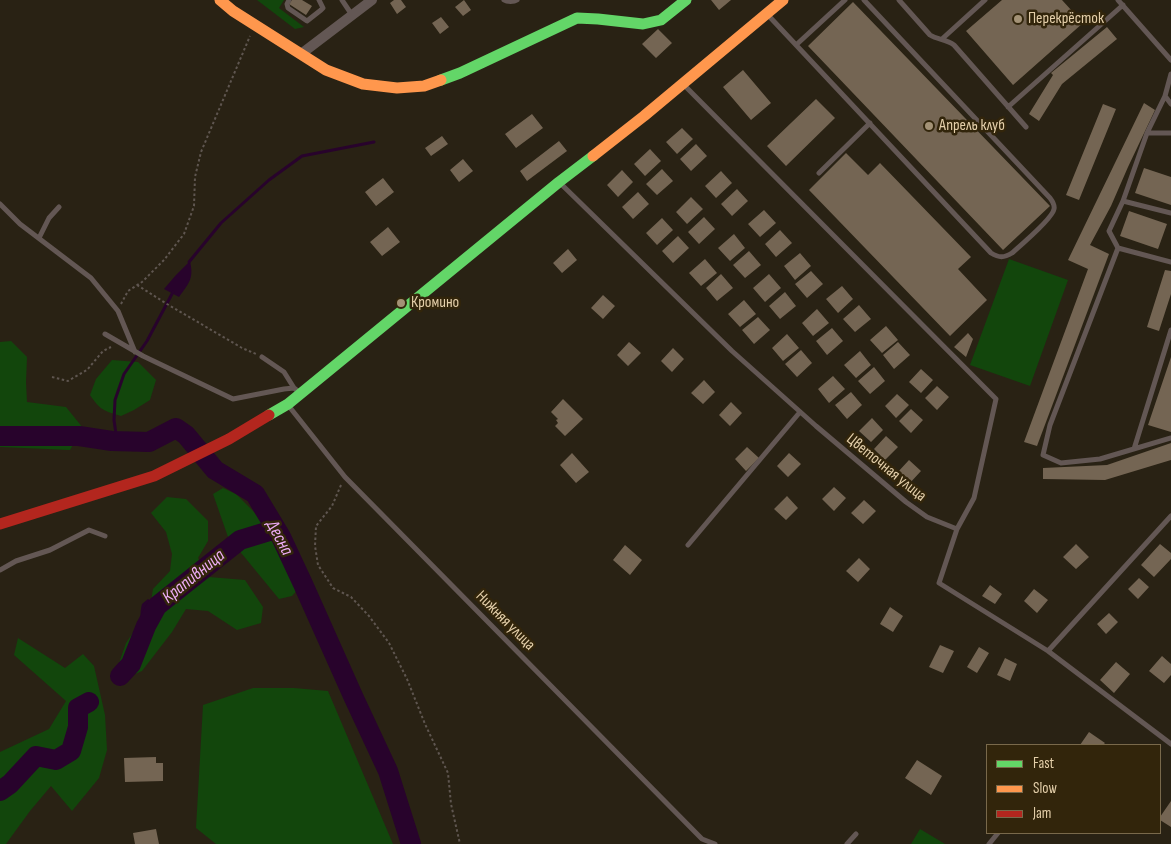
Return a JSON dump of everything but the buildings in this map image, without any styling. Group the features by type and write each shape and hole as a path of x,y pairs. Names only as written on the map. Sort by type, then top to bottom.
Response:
{"street":[{"path":"220,0 233,11 326,70 363,84 397,88 424,86 460,73 577,18 643,24 661,20 686,0"},
{"path":"301,54 372,0"},
{"path":"0,524 154,476 229,439 288,404 297,391 644,116 783,0"}],"lane":[{"path":"289,0 288,8 308,21 323,8 319,0"},
{"path":"342,0 352,15"},
{"path":"504,0 515,2 517,0"},
{"path":"796,46 845,0"},
{"path":"766,14 991,253 1002,257 1012,254 1053,214 1054,203 864,0"},
{"path":"899,0 930,35 954,45 1026,127"},
{"path":"942,39 985,0"},
{"path":"1118,0 1171,60"},
{"path":"1008,107 1123,5"},
{"path":"1171,74 1165,96 1147,133 1123,202 1109,231 1118,248 1171,262"},
{"path":"683,83 996,399 974,498 957,530 939,583 1048,651 1171,744"},
{"path":"1165,96 1171,104"},
{"path":"819,173 870,124"},
{"path":"1147,133 1171,133"},
{"name":"Цветочная улица","path":"559,182 732,351 800,412 906,502 927,517 957,530"},
{"path":"1123,202 1171,213"},
{"path":"0,204 20,224 91,278 118,311 135,352"},
{"path":"39,238 49,218 59,207"},
{"path":"1118,248 1050,425 1043,455 1061,463 1100,459 1171,438"},
{"path":"1134,449 1171,330"},
{"path":"105,334 135,352 232,399 284,389 297,391"},
{"path":"262,357 284,372 297,391"},
{"name":"Нижняя улица","path":"288,404 345,476 702,838 715,844"},
{"path":"688,545 800,412"},
{"path":"1048,651 1171,516"},
{"path":"0,570 16,560 50,550 89,530 105,536"},
{"path":"1166,740 1171,734"},
{"path":"846,844 856,834"},
{"path":"989,844 997,834"}],"path":[{"path":"118,311 128,291 142,282 164,260 184,234 194,206 195,177 201,152 255,25"},
{"path":"137,285 242,348 262,357"},
{"path":"52,377 68,381 87,370 103,351 119,342"},
{"path":"345,476 332,506 316,526 315,546 318,565 334,588 351,597 369,616 389,643 407,679 448,773 451,804 460,844"}],"green space":[{"path":"257,0 284,0 279,8 304,27 295,29"},
{"path":"1009,259 1068,280 1030,386 970,365"},
{"path":"11,341 27,357 27,402 66,407 83,428 70,450 0,447 0,342"},
{"path":"112,360 138,362 156,380 150,400 121,416 103,409 90,395 96,379"},
{"path":"223,488 236,494 254,512 278,543 300,587 292,596 279,599 228,537 213,494"},
{"path":"167,497 186,499 208,521 208,541 198,558 209,577 245,580 263,607 261,623 237,630 208,611 186,609 172,632 142,671 124,679 119,663 126,643 150,607 153,589 170,571 172,554 166,532 151,513"},
{"path":"18,638 65,668 83,654 94,666 105,715 107,750 99,778 72,811 51,786 6,844 0,844 0,752 49,729 66,701 14,655"},
{"path":"253,688 294,688 328,691 393,844 216,844 196,828 203,705"},
{"path":"920,829 945,844 911,844"}],"shaded area":[{"path":"190,261 191,277 179,297 164,289 176,275"},
{"path":"148,599 157,606 157,613 156,619 146,626 141,619 141,613 142,604"}],"waterway":[{"path":"189,262 221,223 269,180 302,156 374,142"},
{"path":"117,441 114,420 115,400 124,374 147,341 173,292"},
{"name":"Десна","path":"0,436 79,436 112,441 149,442 176,428 186,435 215,470 255,494 281,537 388,771 411,844"},
{"name":"Крапивница","path":"120,676 131,664 146,626 157,606 240,540 276,529"},
{"name":"Крапивница","path":"0,791 10,784 36,756 56,760 71,751 78,727 78,708 89,702"}],"traffic: fast":[{"path":"441,80 460,73 577,18 643,24 661,20 686,0"},
{"path":"269,415 288,404 593,156"}],"traffic: slow":[{"path":"220,0 233,11 326,70 363,84 397,88 424,86 441,80"},
{"path":"593,156 783,0"}],"traffic: jam":[{"path":"0,524 154,476 229,439 269,415"}],"place":[{"name":"Перекрёсток","path":"1018,19"},
{"name":"Апрель клуб","path":"929,126"},
{"name":"Кромино","path":"401,303"}]}
